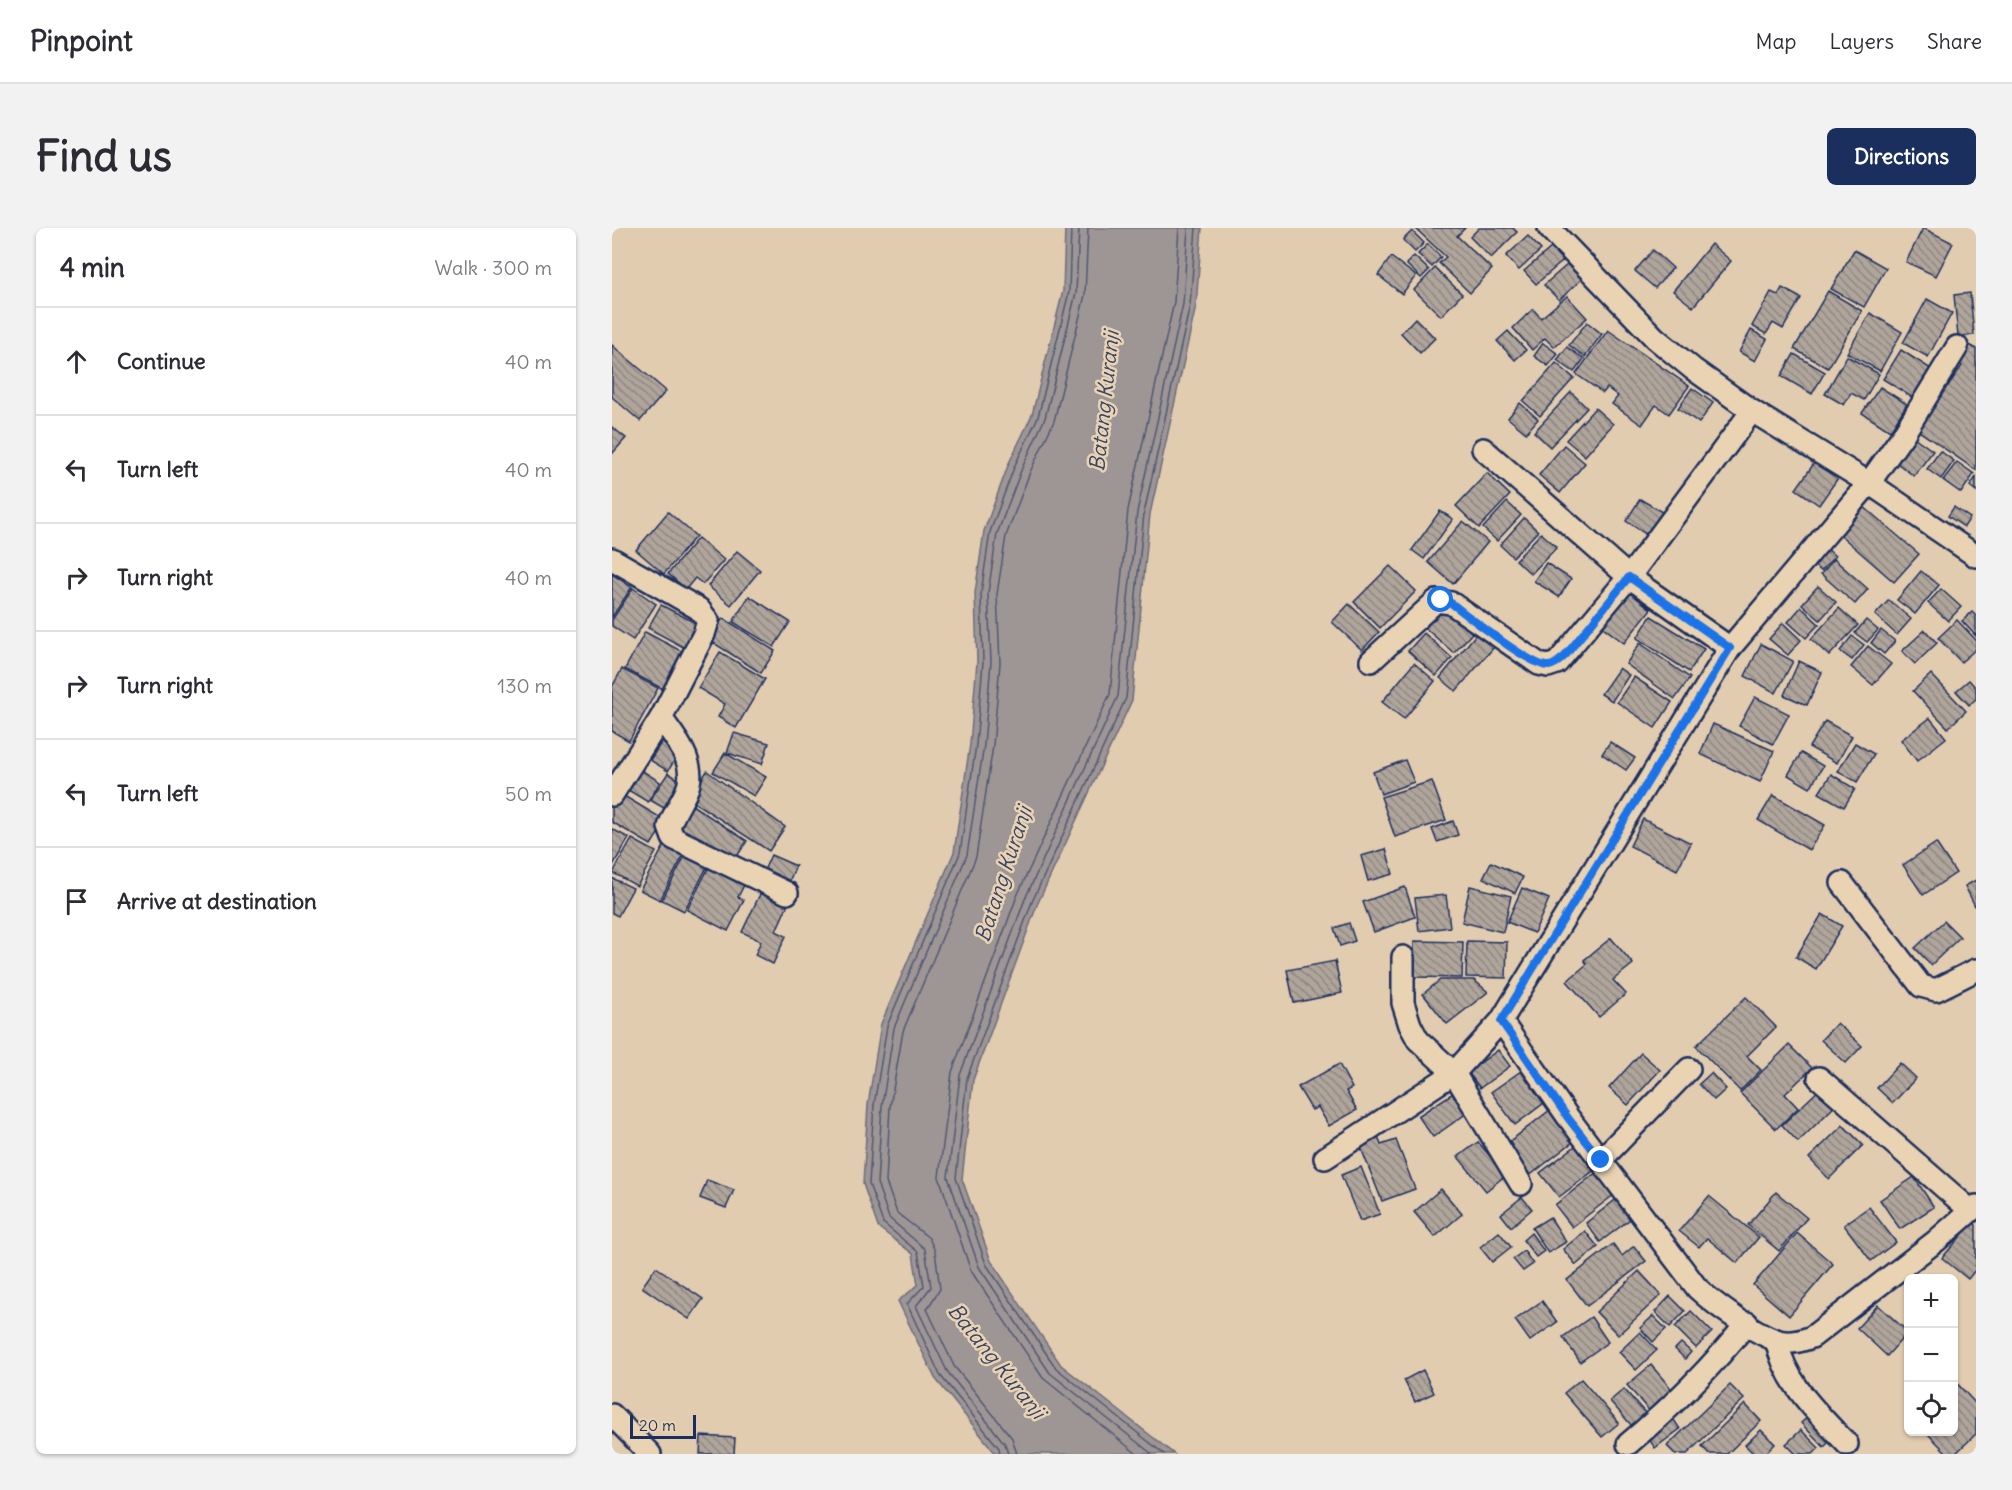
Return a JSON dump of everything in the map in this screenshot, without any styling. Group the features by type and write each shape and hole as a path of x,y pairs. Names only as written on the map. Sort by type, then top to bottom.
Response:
{"street":[{"path":"1549,228 1655,338 1752,411 1869,483 1976,556"},
{"path":"1325,1158 1454,1073 1501,1021 1730,648 1840,521 1869,483 1903,435 1957,347"},
{"path":"1371,661 1436,601 1441,600 1451,603 1539,664 1548,666 1557,663 1629,577 1752,411"},
{"path":"1483,449 1629,577 1730,648"},
{"path":"612,559 699,609 708,621 704,634 661,718 612,795"},
{"path":"661,718 678,742 690,767 688,789 669,826 674,838 787,893"},
{"path":"1842,883 1921,986 1936,990 1976,970"},
{"path":"1403,957 1403,1003 1410,1025 1418,1040 1454,1073 1521,1184"},
{"path":"1501,1021 1568,1118 1697,1288 1722,1309 1776,1340 1791,1342 1812,1336 1936,1241 1973,1208 1820,1078"},
{"path":"1601,1160 1689,1069"},
{"path":"1628,1444 1666,1413 1719,1358 1747,1323"},
{"path":"1776,1340 1782,1364 1802,1395 1846,1451"},
{"path":"612,1415 650,1454"}],"water":[{"name":"Batang Kuranji","path":"1065,228 1202,228 1196,306 1150,514 1132,700 1037,905 973,1080 962,1179 991,1261 1061,1365 1174,1454 996,1454 935,1378 898,1301 918,1285 913,1254 878,1227 863,1184 868,1105 881,1024 954,852 970,744 977,662 975,593 984,531 1009,463 1032,415 1063,291"}],"building":[{"path":"1415,228 1465,228 1457,236 1492,269 1470,293 1439,263 1446,257"},
{"path":"1479,228 1513,228 1517,232 1491,258 1470,237"},
{"path":"1923,228 1953,243 1936,276 1906,262"},
{"path":"1412,231 1424,243 1415,252 1403,240"},
{"path":"1528,236 1541,250 1519,270 1506,256"},
{"path":"1428,244 1441,257 1432,267 1418,254"},
{"path":"1711,244 1731,261 1693,307 1673,291"},
{"path":"1551,248 1563,261 1536,284 1524,271"},
{"path":"1653,250 1673,268 1655,288 1635,271"},
{"path":"1854,250 1886,268 1864,307 1831,289"},
{"path":"1414,256 1429,270 1421,278 1406,264"},
{"path":"1391,257 1416,276 1402,294 1378,275"},
{"path":"1568,264 1582,279 1559,300 1544,285"},
{"path":"1435,268 1462,294 1441,316 1414,290"},
{"path":"1782,288 1801,298 1783,329 1773,323 1766,334 1752,326 1771,292 1778,295"},
{"path":"1828,291 1862,311 1828,368 1794,349"},
{"path":"1970,293 1974,335 1958,337 1954,295"},
{"path":"1567,296 1587,318 1554,347 1545,338 1532,350 1513,328 1533,309 1541,318"},
{"path":"1927,299 1952,313 1928,357 1903,343"},
{"path":"1870,313 1902,332 1880,371 1847,353"},
{"path":"1415,318 1435,338 1420,353 1401,333"},
{"path":"1587,322 1602,334 1585,357 1569,345"},
{"path":"1608,330 1689,386 1669,414 1656,405 1642,425 1612,404 1618,396 1607,388 1603,393 1576,374"},
{"path":"1751,330 1767,339 1755,361 1739,352"},
{"path":"1508,331 1526,350 1515,360 1497,341"},
{"path":"1543,343 1558,354 1548,366 1534,356"},
{"path":"1968,344 1976,349 1976,470 1913,427 1944,383 1948,386 1962,366 1956,362"},
{"path":"612,345 666,391 640,421 612,397"},
{"path":"1567,347 1584,359 1574,372 1557,360"},
{"path":"1901,350 1931,369 1913,398 1883,379"},
{"path":"1794,354 1825,372 1812,394 1781,376"},
{"path":"1847,356 1879,374 1864,400 1851,393 1844,405 1825,394"},
{"path":"1556,363 1574,378 1540,416 1523,401"},
{"path":"1880,387 1907,404 1890,431 1862,413"},
{"path":"1692,388 1713,403 1699,423 1678,408"},
{"path":"1571,392 1587,408 1550,447 1534,432"},
{"path":"1520,403 1538,419 1526,433 1508,418"},
{"path":"1595,408 1613,424 1585,456 1566,440"},
{"path":"612,427 626,438 612,454"},
{"path":"1911,435 1933,451 1914,476 1893,460"},
{"path":"1564,445 1585,463 1560,493 1539,475"},
{"path":"1940,451 1954,461 1941,479 1927,469"},
{"path":"1815,462 1838,478 1819,505 1796,489"},
{"path":"1957,462 1974,474 1961,493 1943,480"},
{"path":"1487,473 1510,495 1479,528 1456,506"},
{"path":"1976,477 1976,491 1970,486"},
{"path":"1640,499 1662,512 1647,535 1626,521"},
{"path":"1507,502 1521,515 1497,541 1483,528"},
{"path":"1863,506 1919,554 1894,582 1838,533"},
{"path":"1954,507 1970,518 1964,527 1948,516"},
{"path":"1440,511 1453,519 1424,559 1412,550"},
{"path":"668,512 696,536 664,574 636,550"},
{"path":"1524,518 1538,531 1513,557 1500,545"},
{"path":"1463,521 1488,542 1453,584 1428,562"},
{"path":"1541,533 1557,547 1531,574 1516,560"},
{"path":"698,538 724,560 703,584 695,578 686,589 668,574"},
{"path":"1826,548 1835,556 1821,571 1812,564"},
{"path":"737,551 760,570 731,605 708,586"},
{"path":"1834,559 1868,589 1855,604 1821,574"},
{"path":"1546,563 1571,579 1559,597 1534,581"},
{"path":"1390,566 1416,591 1380,628 1354,602"},
{"path":"1921,571 1939,585 1915,614 1897,600"},
{"path":"612,574 632,587 612,617"},
{"path":"1818,586 1836,602 1820,620 1802,604"},
{"path":"633,588 656,604 633,640 612,626 612,620"},
{"path":"1941,589 1961,607 1948,621 1928,603"},
{"path":"1630,593 1651,609 1624,643 1603,627"},
{"path":"749,596 790,622 774,647 733,622"},
{"path":"1889,600 1911,619 1897,635 1875,615"},
{"path":"1349,604 1379,632 1362,650 1332,622"},
{"path":"661,605 698,624 685,648 648,628"},
{"path":"1443,607 1472,633 1454,653 1425,628"},
{"path":"1801,607 1819,624 1806,638 1788,622"},
{"path":"1839,608 1858,625 1829,656 1811,639"},
{"path":"1972,612 1976,616 1976,636 1962,621"},
{"path":"1651,616 1704,649 1689,672 1637,638"},
{"path":"723,618 775,651 761,673 709,640"},
{"path":"1866,620 1878,630 1867,642 1855,633"},
{"path":"1957,620 1976,640 1976,649 1961,662 1938,638"},
{"path":"1783,623 1801,640 1788,655 1769,639"},
{"path":"1881,630 1895,641 1884,654 1871,643"},
{"path":"1925,630 1937,643 1915,664 1902,651"},
{"path":"645,632 683,652 663,689 625,669"},
{"path":"1424,633 1452,658 1436,676 1408,651"},
{"path":"1477,633 1494,647 1456,691 1440,678"},
{"path":"1852,636 1864,645 1852,660 1840,651"},
{"path":"1640,643 1690,678 1675,699 1626,664"},
{"path":"1761,644 1793,661 1776,693 1745,676"},
{"path":"1868,646 1891,664 1873,685 1851,667"},
{"path":"720,652 765,679 736,728 718,717 725,704 698,688"},
{"path":"1799,661 1822,672 1807,705 1784,695"},
{"path":"1414,663 1435,681 1404,719 1382,702"},
{"path":"1619,668 1629,675 1612,701 1601,694"},
{"path":"622,669 658,688 629,741 612,731 612,687"},
{"path":"1931,674 1966,711 1948,728 1913,691"},
{"path":"1634,677 1672,702 1655,728 1617,702"},
{"path":"1969,680 1976,688 1976,699 1969,705 1956,691"},
{"path":"1755,697 1789,714 1773,744 1739,726"},
{"path":"1930,718 1946,738 1917,761 1901,740"},
{"path":"1825,721 1852,736 1837,763 1809,747"},
{"path":"1713,724 1774,751 1760,782 1700,754"},
{"path":"734,733 769,743 762,764 727,753"},
{"path":"663,740 681,750 668,771 650,760"},
{"path":"1610,742 1635,758 1626,770 1602,754"},
{"path":"1855,743 1874,754 1857,782 1838,771"},
{"path":"725,753 766,777 754,796 713,772"},
{"path":"1801,753 1823,766 1810,788 1788,775"},
{"path":"1405,760 1414,782 1381,794 1373,772"},
{"path":"641,770 660,782 648,802 628,790"},
{"path":"707,771 785,827 769,851 689,799"},
{"path":"668,773 686,784 669,811 650,800"},
{"path":"1831,774 1855,789 1844,807 1819,793"},
{"path":"1432,781 1446,820 1395,837 1381,797"},
{"path":"619,793 666,821 651,845 612,822 612,805"},
{"path":"1773,795 1825,825 1809,850 1758,820"},
{"path":"692,805 747,841 732,864 677,827"},
{"path":"1643,819 1691,843 1677,870 1630,846"},
{"path":"1453,821 1458,835 1437,842 1432,829"},
{"path":"612,829 629,838 612,867"},
{"path":"632,839 656,852 637,886 613,873"},
{"path":"1936,843 1956,873 1923,895 1903,865"},
{"path":"664,846 683,856 660,900 640,890"},
{"path":"1386,849 1393,874 1368,881 1361,856"},
{"path":"771,855 796,866 786,888 761,877"},
{"path":"685,856 707,867 684,911 662,900"},
{"path":"1491,862 1523,877 1515,893 1483,878"},
{"path":"709,867 744,885 738,897 744,900 728,931 687,910"},
{"path":"612,878 633,888 618,916 612,913"},
{"path":"1976,880 1976,908 1965,886"},
{"path":"1470,886 1511,896 1503,932 1462,922"},
{"path":"1405,887 1415,917 1374,932 1363,902"},
{"path":"1522,888 1549,899 1534,933 1507,922"},
{"path":"762,890 789,902 776,931 786,936 773,964 755,955 761,941 742,932"},
{"path":"1446,895 1450,927 1419,931 1415,898"},
{"path":"1822,914 1842,926 1816,969 1796,957"},
{"path":"1944,921 1960,937 1931,965 1915,948"},
{"path":"1349,923 1355,941 1340,946 1334,928"},
{"path":"1611,938 1633,964 1613,980 1626,994 1599,1017 1567,981 1587,964 1584,960"},
{"path":"1414,941 1463,942 1462,978 1414,977"},
{"path":"1467,941 1507,942 1506,978 1466,977"},
{"path":"1335,961 1342,993 1294,1003 1287,970"},
{"path":"1440,980 1474,980 1488,992 1447,1024 1423,994"},
{"path":"1746,997 1776,1027 1747,1056 1761,1070 1740,1091 1696,1046"},
{"path":"1837,1023 1862,1046 1846,1063 1821,1040"},
{"path":"1789,1045 1812,1068 1785,1094 1798,1108 1776,1129 1740,1093"},
{"path":"1498,1050 1510,1066 1480,1088 1468,1072"},
{"path":"1641,1053 1660,1070 1628,1105 1609,1088"},
{"path":"1900,1063 1916,1078 1893,1103 1877,1088"},
{"path":"1339,1064 1352,1088 1346,1091 1357,1110 1329,1126 1318,1107 1312,1110 1298,1087"},
{"path":"1521,1071 1544,1103 1515,1125 1491,1092"},
{"path":"1711,1073 1726,1089 1714,1100 1699,1084"},
{"path":"1823,1086 1839,1102 1798,1142 1782,1125"},
{"path":"1453,1093 1467,1113 1433,1137 1418,1116"},
{"path":"1555,1106 1579,1137 1528,1177 1504,1146"},
{"path":"1843,1125 1863,1145 1829,1179 1809,1158"},
{"path":"1378,1136 1381,1145 1396,1140 1415,1189 1382,1201 1359,1143"},
{"path":"1478,1142 1506,1175 1486,1191 1458,1157"},
{"path":"1578,1144 1597,1168 1559,1197 1540,1173"},
{"path":"1361,1167 1380,1214 1360,1221 1341,1175"},
{"path":"1597,1172 1615,1194 1572,1227 1555,1205"},
{"path":"1914,1177 1934,1207 1900,1229 1880,1200"},
{"path":"707,1180 734,1190 726,1208 700,1198"},
{"path":"1441,1189 1462,1214 1435,1237 1414,1212"},
{"path":"1776,1192 1807,1218 1779,1251 1748,1225"},
{"path":"1709,1196 1759,1237 1737,1263 1707,1238 1699,1247 1679,1231"},
{"path":"1522,1197 1532,1209 1511,1227 1501,1214"},
{"path":"1619,1197 1634,1216 1600,1242 1586,1223"},
{"path":"1869,1207 1896,1242 1871,1261 1844,1225"},
{"path":"1550,1217 1566,1242 1548,1253 1532,1228"},
{"path":"1973,1222 1976,1225 1976,1269 1968,1279 1942,1258"},
{"path":"1585,1231 1598,1247 1576,1265 1563,1249"},
{"path":"1499,1232 1511,1247 1492,1262 1480,1247"},
{"path":"1531,1233 1544,1251 1536,1257 1523,1240"},
{"path":"1797,1233 1833,1264 1789,1316 1753,1285"},
{"path":"1613,1244 1622,1256 1634,1246 1646,1261 1587,1306 1567,1280"},
{"path":"1524,1251 1533,1264 1523,1271 1513,1259"},
{"path":"656,1267 703,1299 689,1319 642,1287"},
{"path":"1639,1271 1661,1295 1618,1335 1596,1312"},
{"path":"1670,1296 1685,1311 1670,1327 1655,1312"},
{"path":"1542,1301 1557,1322 1530,1341 1515,1320"},
{"path":"1878,1305 1904,1328 1904,1337 1887,1356 1857,1328"},
{"path":"1691,1311 1712,1332 1696,1348 1675,1327"},
{"path":"1653,1316 1666,1329 1653,1342 1640,1328"},
{"path":"1591,1317 1608,1342 1580,1362 1563,1337"},
{"path":"1640,1332 1657,1350 1636,1370 1619,1352"},
{"path":"1681,1343 1691,1352 1685,1359 1675,1349"},
{"path":"1651,1365 1674,1392 1650,1412 1627,1385"},
{"path":"1423,1370 1434,1393 1415,1402 1404,1380"},
{"path":"1581,1379 1619,1423 1602,1437 1564,1393"},
{"path":"1958,1384 1976,1404 1976,1434 1955,1454 1948,1454 1930,1436 1958,1436"},
{"path":"1730,1385 1744,1399 1687,1454 1675,1454 1667,1446"},
{"path":"1624,1389 1646,1414 1632,1426 1610,1401"},
{"path":"1745,1404 1761,1421 1727,1454 1709,1454 1702,1446"},
{"path":"1812,1413 1835,1436 1824,1447 1801,1423"},
{"path":"1674,1420 1680,1429 1655,1448 1649,1439"},
{"path":"1761,1430 1775,1444 1765,1454 1754,1454 1745,1445"},
{"path":"1801,1430 1819,1448 1813,1454 1796,1454 1786,1444"},
{"path":"701,1436 735,1438 734,1454 700,1454"}],"route":[{"path":"1441,600 1451,603 1528,658 1548,666 1557,663 1565,656 1629,577 1730,648 1501,1021 1568,1118 1601,1160"}]}
